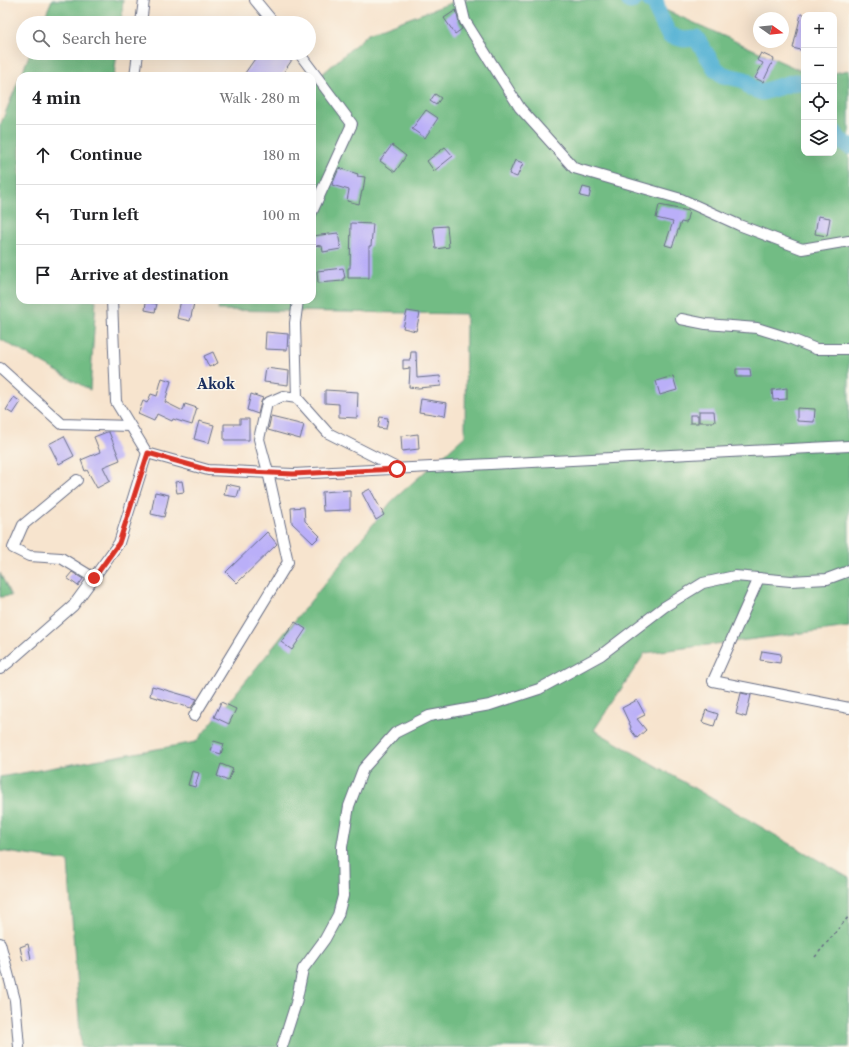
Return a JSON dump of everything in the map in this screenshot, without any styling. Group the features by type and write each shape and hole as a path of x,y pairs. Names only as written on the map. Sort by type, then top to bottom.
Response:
{"street":[{"path":"142,16 144,0"},
{"path":"255,0 268,16"},
{"path":"460,0 464,21 520,108 574,168 681,199 739,225 802,249 849,241"},
{"path":"136,72 137,60"},
{"path":"304,60 313,72"},
{"path":"316,76 352,124 316,203"},
{"path":"112,304 116,402 148,453 208,470 293,474 849,446"},
{"path":"298,304 296,323 298,398 328,433 397,469"},
{"path":"681,319 706,324 757,328 790,338 816,349 849,349"},
{"path":"0,368 62,424 130,426"},
{"path":"194,716 288,562 268,472 258,439 267,403 283,396 298,398"},
{"path":"0,668 9,662 73,606 119,543 148,453"},
{"path":"78,480 23,525 13,548 29,556 61,558 94,578"},
{"path":"282,1047 296,1003 303,969 326,939 338,915 343,896 342,847 349,806 363,769 395,733 429,716 490,705 539,689 601,654 664,607 703,583 735,576 791,581 827,579 849,570"},
{"path":"759,578 713,681 849,708"},
{"path":"0,944 15,1000 19,1047"}],"path":[{"path":"815,957 849,916"}],"green space":[{"path":"52,0 123,0 122,16 45,16"},
{"path":"459,0 643,0 801,71 801,156 837,156 837,72 849,70 849,627 645,653 594,730 849,878 849,1047 81,1047 68,861 0,851 0,777 196,742 392,501 465,436 466,314 218,310 219,304 316,304 316,79 369,33"},
{"path":"27,60 116,60 115,72 23,72"},
{"path":"16,87 16,304 96,304 90,390 0,339 0,126"},
{"path":"0,573 11,596 0,597"}],"building":[{"path":"456,10 462,29 455,34 444,18"},
{"path":"801,14 801,50 793,48"},
{"path":"761,53 774,59 763,82 755,78 763,63 757,60"},
{"path":"254,60 292,60 284,72 246,72"},
{"path":"435,94 441,98 436,105 430,101"},
{"path":"426,110 438,118 425,138 412,129"},
{"path":"392,145 406,156 395,172 380,161"},
{"path":"445,147 453,156 434,171 427,161"},
{"path":"515,160 523,163 517,177 509,174"},
{"path":"339,168 358,174 357,176 365,177 359,204 347,201 349,190 332,185"},
{"path":"583,187 591,189 589,198 580,196"},
{"path":"659,205 689,211 686,223 681,222 672,247 665,245 673,222 656,218"},
{"path":"818,216 830,218 827,236 815,234"},
{"path":"351,223 373,224 371,246 369,246 369,278 348,278 348,268 350,268"},
{"path":"447,226 449,247 436,249 433,227"},
{"path":"338,233 341,249 323,252 322,246 316,245 316,236"},
{"path":"343,268 345,278 343,278 343,281 318,283 317,271"},
{"path":"146,304 157,304 155,312 145,310"},
{"path":"180,304 194,304 190,321 177,318"},
{"path":"407,311 420,313 416,331 403,328"},
{"path":"266,332 288,334 287,350 265,349"},
{"path":"213,352 218,363 209,367 204,356"},
{"path":"411,352 416,352 417,378 440,376 441,386 418,388 409,387 410,368 403,369 403,360 410,360"},
{"path":"266,368 289,371 288,385 264,382"},
{"path":"736,369 750,369 751,377 736,377"},
{"path":"673,376 677,390 660,395 656,381"},
{"path":"162,378 171,381 165,402 183,411 185,404 197,408 192,425 173,419 172,421 157,414 154,421 138,414 143,401 147,403 151,394 157,396"},
{"path":"787,388 787,399 773,400 772,390"},
{"path":"325,390 358,392 357,418 339,417 339,404 325,403"},
{"path":"251,394 263,398 258,414 247,410"},
{"path":"14,397 21,402 13,414 6,410"},
{"path":"421,399 447,403 445,416 419,412"},
{"path":"797,408 815,409 814,422 797,421"},
{"path":"699,411 714,411 715,422 699,422"},
{"path":"690,415 698,415 698,423 690,423"},
{"path":"271,417 304,425 300,439 268,430"},
{"path":"380,417 388,418 386,429 378,428"},
{"path":"240,419 249,419 249,440 224,440 224,424 240,424"},
{"path":"199,421 214,425 209,443 194,439"},
{"path":"109,432 120,460 103,467 110,481 97,488 87,470 85,471 81,460 100,452 94,437"},
{"path":"418,434 419,449 402,451 401,436"},
{"path":"64,436 74,456 59,464 49,444"},
{"path":"182,481 184,492 177,493 175,482"},
{"path":"226,484 240,487 237,497 224,495"},
{"path":"370,489 384,515 376,520 362,493"},
{"path":"350,490 350,510 323,511 322,492"},
{"path":"155,492 169,495 164,517 151,514"},
{"path":"304,507 305,521 320,536 313,543 292,523 291,508"},
{"path":"267,532 277,544 237,583 226,572"},
{"path":"72,572 83,579 78,586 67,578"},
{"path":"295,622 306,629 292,650 281,642"},
{"path":"762,651 781,654 780,663 760,660"},
{"path":"152,686 197,699 191,708 150,696"},
{"path":"741,693 751,695 746,717 736,714"},
{"path":"637,700 645,715 637,719 646,730 637,738 630,729 631,727 622,708"},
{"path":"221,702 236,709 229,724 214,717"},
{"path":"706,710 718,714 714,726 702,722"},
{"path":"214,741 224,744 221,754 211,751"},
{"path":"221,764 233,769 228,781 217,776"},
{"path":"192,771 199,773 195,787 188,785"},
{"path":"28,944 31,959 23,961 20,947"}],"waterway":[{"path":"629,0 634,0"},
{"path":"650,0 656,3 658,13 669,35 684,39 696,38 715,68 723,75 745,80 751,88 762,92 795,82 801,83"},
{"path":"837,137 839,140 849,146"}],"district":[{"name":"Akok","path":"216,384"}],"route":[{"path":"94,578 119,543 148,453 208,470 293,474 397,469"}]}
